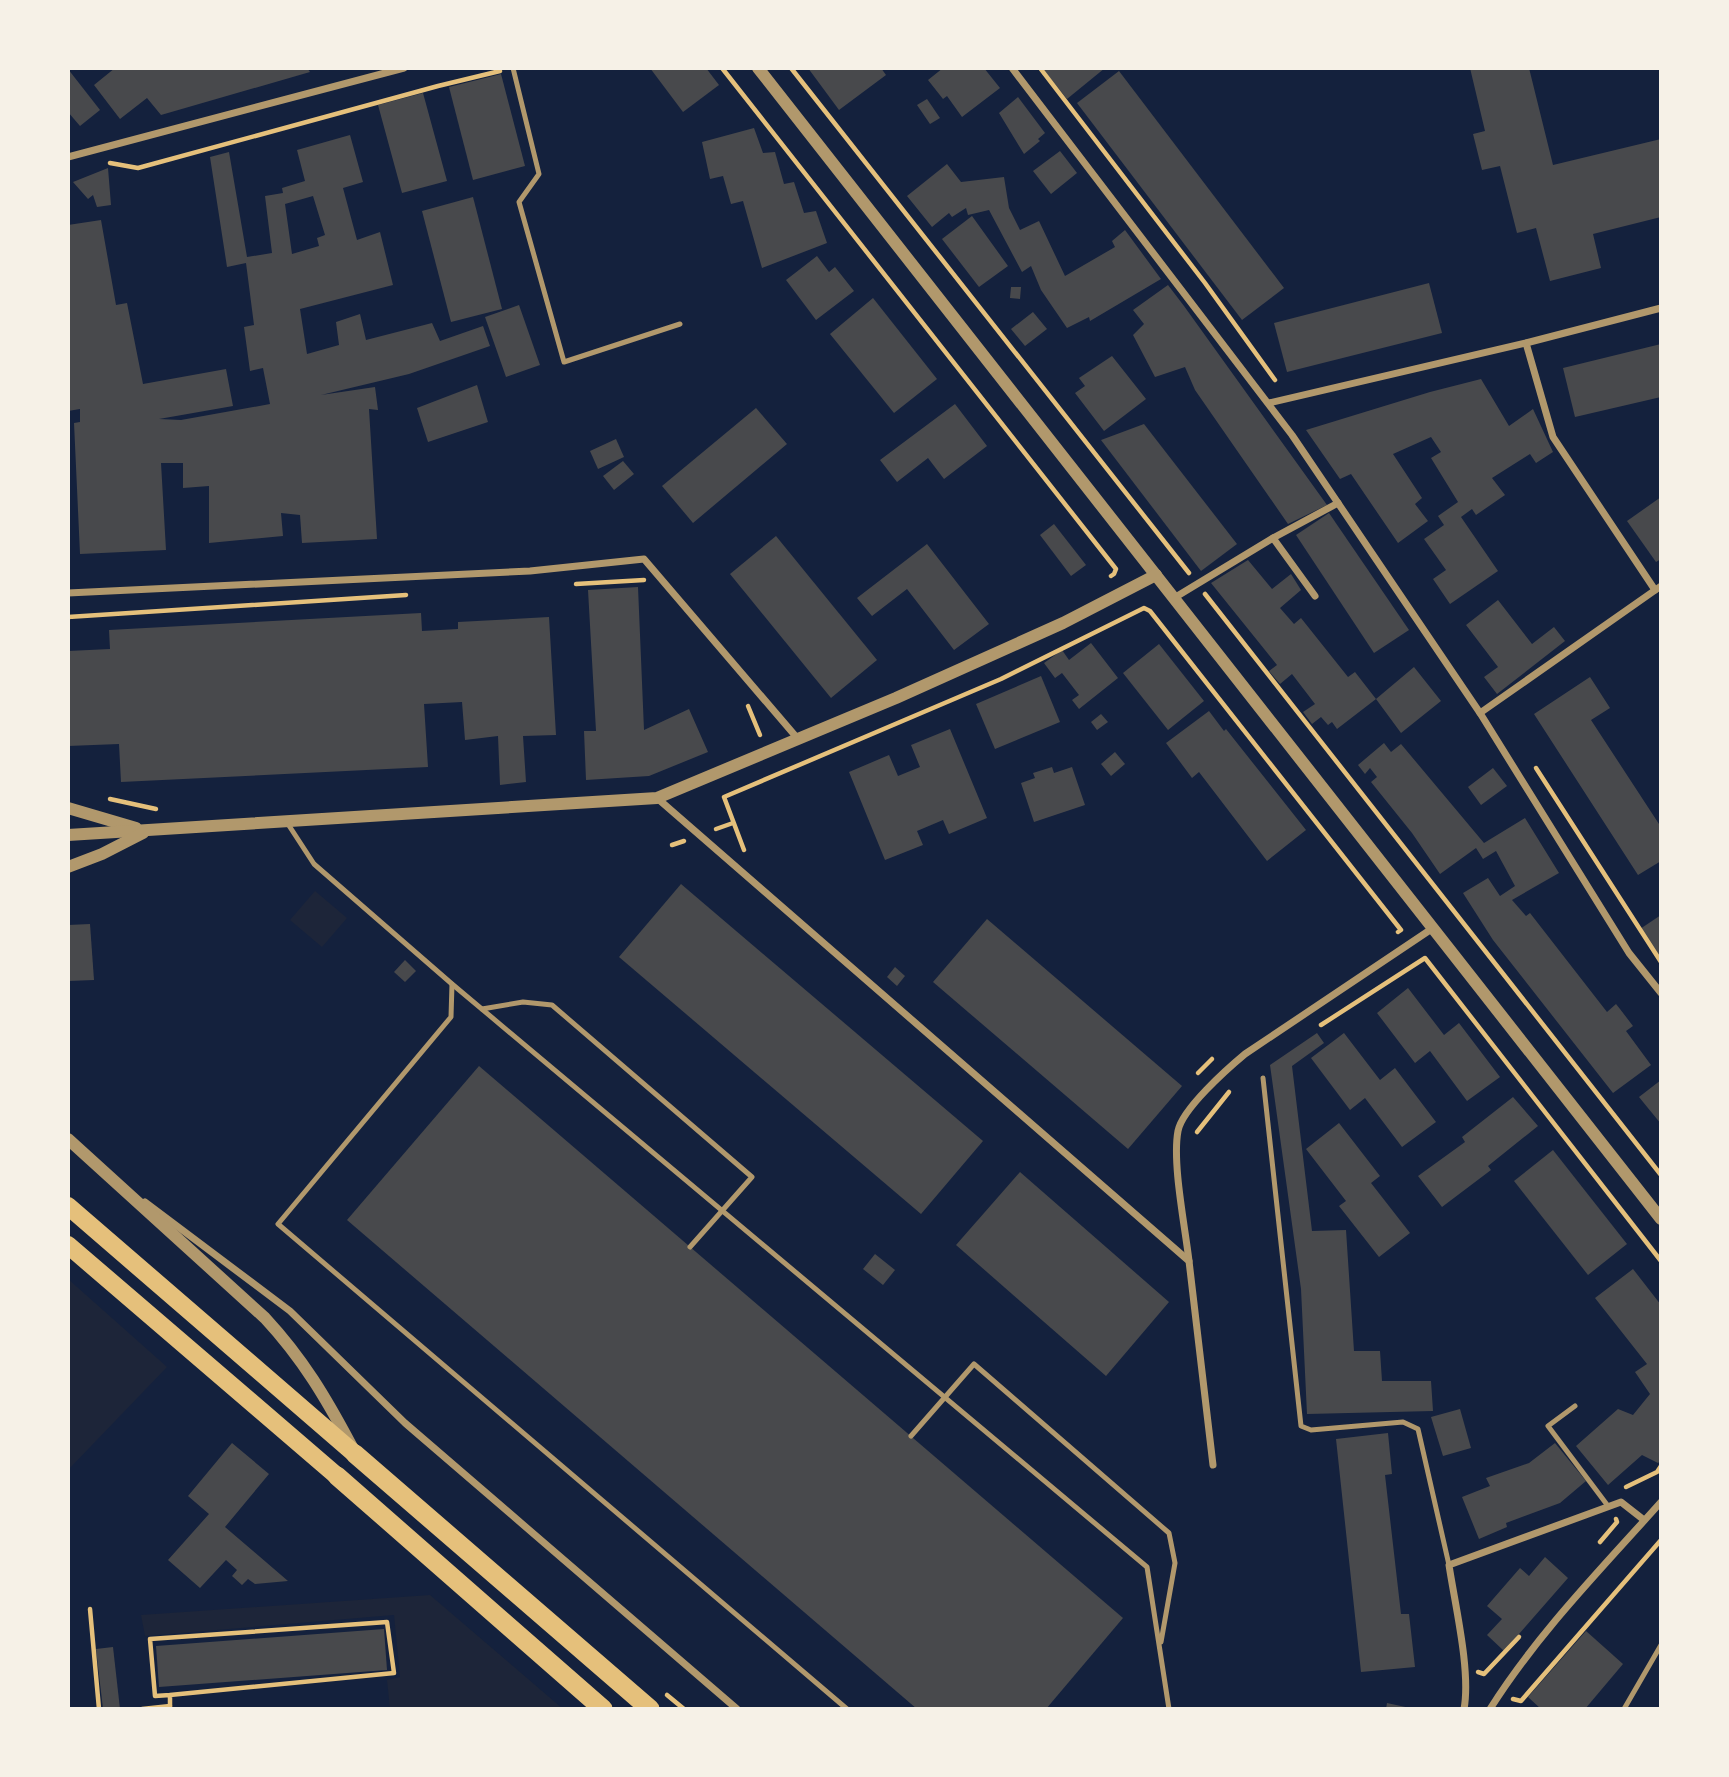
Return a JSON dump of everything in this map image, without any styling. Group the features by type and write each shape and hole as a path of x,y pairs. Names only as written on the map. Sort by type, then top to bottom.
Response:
{"highway":[{"path":"355,1454 650,1709"},
{"path":"337,1476 603,1709"}],"main road":[{"path":"68,1206 355,1454"},
{"path":"68,1245 337,1476"}],"street":[{"path":"68,157 404,68"},
{"path":"758,68 1661,1219"},
{"path":"1012,68 1269,403 1480,713 1611,926 1661,993"},
{"path":"1269,403 1661,308"},
{"path":"1480,713 1658,588 1553,437 1526,342"},
{"path":"1174,598 1273,538 1338,503"},
{"path":"1273,538 1315,596"},
{"path":"68,593 530,572 644,559 798,739"},
{"path":"68,835 657,798 895,698 1063,623 1156,575"},
{"path":"657,798 1189,1261"},
{"path":"68,808 146,831"},
{"path":"68,867 102,854 146,831"},
{"path":"1213,1465 1177,1149 1178,1129 1192,1108 1245,1054 1433,928"},
{"path":"68,1139 265,1318 322,1391 355,1454"},
{"path":"107,1173 290,1311 405,1423 737,1709"},
{"path":"1464,1709 1467,1693 1465,1668 1449,1565 1621,1502 1644,1520"},
{"path":"1490,1709 1603,1563 1661,1502"}],"lane":[{"path":"513,68 539,174 519,202 564,362 680,324"},
{"path":"285,820 314,864 452,984 1147,1567 1169,1709"},
{"path":"452,984 451,1017 278,1224 846,1709"},
{"path":"482,1009 523,1002 552,1005 752,1177 690,1247"},
{"path":"1263,1078 1301,1426 1311,1430 1403,1422 1418,1429 1449,1565"},
{"path":"911,1436 974,1364 1169,1533 1175,1563 1160,1648"},
{"path":"1575,1406 1548,1426 1608,1506"},
{"path":"1624,1709 1661,1645"}],"path":[{"path":"722,68 1116,569 1114,574"},
{"path":"791,68 1661,1175"},
{"path":"1040,68 1205,283 1275,380"},
{"path":"100,165 111,162 138,168 501,71"},
{"path":"571,585 649,580"},
{"path":"68,617 415,594"},
{"path":"744,850 724,797 1001,679 1144,608 1150,611 1401,930"},
{"path":"747,704 760,734"},
{"path":"748,740 785,723"},
{"path":"1535,768 1661,962"},
{"path":"105,797 153,809 167,808"},
{"path":"1313,1030 1425,958 1661,1261"},
{"path":"1197,1132 1233,1087"},
{"path":"1621,1489 1657,1472 1661,1466"},
{"path":"1507,1709 1513,1699 1521,1701 1661,1540"},
{"path":"90,1609 99,1709"},
{"path":"387,1622 394,1673 170,1695 155,1696 150,1639 387,1622"},
{"path":"142,1709 170,1707 170,1695"}],"shaded area":[{"path":"315,891 347,918 322,947 290,920"},
{"path":"68,1279 167,1367 68,1470"},
{"path":"430,1595 563,1709 390,1709 387,1680 400,1677 394,1615 145,1636 141,1615"}],"building":[{"path":"115,68 307,68 310,72 161,115 147,98 120,119 94,85"},
{"path":"650,68 706,68 719,85 683,112"},
{"path":"808,68 881,68 886,75 839,110"},
{"path":"943,68 984,68 1000,88 962,117 947,96 943,99 928,80"},
{"path":"1042,68 1105,68 1067,99"},
{"path":"1470,68 1529,68 1553,165 1661,139 1661,217 1593,234 1601,268 1550,281 1536,228 1517,233 1500,166 1482,170 1473,134 1485,131"},
{"path":"68,69 100,110 80,126 68,112"},
{"path":"1119,71 1284,288 1242,320 1077,103"},
{"path":"501,74 525,166 473,180 449,87"},
{"path":"423,93 447,181 402,193 378,105"},
{"path":"1018,97 1045,133 1038,139 1040,141 1024,154 999,113"},
{"path":"927,99 940,118 930,124 917,105"},
{"path":"754,128 763,153 775,152 784,184 794,182 804,213 816,211 827,243 762,268 743,201 731,204 723,176 710,179 702,142"},
{"path":"350,135 363,182 343,188 357,240 380,232 393,285 300,309 307,354 339,345 336,322 360,314 366,340 432,323 440,341 483,326 490,346 409,374 321,395 375,387 378,410 369,409 377,539 302,543 300,515 281,513 283,536 209,543 209,486 183,488 183,463 161,463 166,550 80,554 74,423 80,422 80,409 68,411 68,225 101,220 116,305 127,303 143,384 226,369 233,406 159,419 181,420 270,404 263,368 250,371 244,327 254,325 246,263 227,267 210,157 229,152 247,257 272,253 265,196 283,193 282,188 305,181 297,150","holes":["313,196 325,235 317,238 319,246 292,254 285,204"]},
{"path":"1060,151 1077,173 1051,194 1033,171"},
{"path":"947,164 961,182 1004,177 1009,208 1020,230 1039,221 1065,276 1115,247 1112,241 1125,230 1161,279 1090,321 1089,317 1067,328 1041,290 1031,266 1022,272 989,210 968,215 966,208 952,217 949,213 932,227 907,196"},
{"path":"108,168 111,205 97,207 93,195 88,199 73,182"},
{"path":"473,197 502,309 451,322 422,211"},
{"path":"972,216 1008,266 979,287 942,239"},
{"path":"817,256 829,272 835,267 854,291 816,320 786,280"},
{"path":"1429,283 1442,333 1287,372 1274,323"},
{"path":"1168,285 1327,505 1288,524 1195,390 1185,367 1155,377 1133,335 1144,324 1133,310"},
{"path":"1011,287 1021,287 1020,299 1010,298"},
{"path":"873,298 937,379 894,413 830,334"},
{"path":"519,305 540,365 506,377 485,317"},
{"path":"1033,312 1047,329 1025,346 1011,329"},
{"path":"1661,344 1661,397 1575,417 1563,368"},
{"path":"1112,356 1146,399 1104,431 1075,393 1085,386 1079,378"},
{"path":"1481,379 1509,426 1533,409 1553,452 1536,463 1530,454 1492,478 1505,495 1476,515 1472,509 1461,517 1498,571 1450,604 1433,579 1446,570 1424,539 1444,525 1438,516 1458,502 1431,458 1441,452 1431,437 1393,454 1422,498 1415,504 1428,521 1398,543 1351,474 1340,479 1306,430"},
{"path":"477,385 488,422 428,442 417,408"},
{"path":"955,404 987,446 944,479 928,458 897,482 880,460"},
{"path":"756,408 787,444 693,523 662,486"},
{"path":"1144,424 1237,544 1201,571 1101,440"},
{"path":"616,439 624,457 598,469 590,451"},
{"path":"623,461 634,474 614,490 603,476"},
{"path":"1661,497 1661,559 1656,562 1627,521"},
{"path":"1329,513 1409,630 1374,653 1296,535"},
{"path":"1054,524 1086,565 1071,576 1040,535"},
{"path":"776,536 877,660 831,698 730,574"},
{"path":"927,544 989,624 954,650 907,589 872,616 857,598"},
{"path":"1248,560 1272,589 1291,574 1301,590 1280,608 1294,624 1301,618 1348,677 1355,672 1376,699 1337,729 1332,722 1328,725 1321,717 1312,724 1303,712 1315,704 1292,674 1280,684 1269,671 1277,665 1211,583"},
{"path":"638,587 644,730 689,709 708,752 649,776 586,780 584,731 596,731 588,590"},
{"path":"1498,600 1532,644 1554,627 1565,641 1497,694 1484,677 1498,667 1466,625"},
{"path":"421,613 422,631 458,629 458,622 549,617 556,735 523,736 526,782 500,785 498,736 465,740 462,702 424,704 428,767 121,782 119,744 68,746 68,651 110,649 109,630"},
{"path":"1091,643 1118,678 1079,709 1072,700 1079,695 1062,673 1055,678 1044,663 1062,650 1069,660"},
{"path":"1159,644 1204,701 1168,730 1123,673"},
{"path":"1414,667 1441,701 1401,733 1376,699"},
{"path":"1041,676 1060,722 995,749 976,704"},
{"path":"1590,677 1610,708 1591,720 1659,824 1661,823 1661,861 1638,875 1534,714"},
{"path":"1209,711 1306,830 1267,861 1199,772 1192,778 1166,743"},
{"path":"1101,714 1108,722 1097,730 1091,722"},
{"path":"950,729 987,818 949,834 943,820 917,831 923,845 885,860 849,772 889,755 898,776 920,767 911,745"},
{"path":"1384,743 1391,752 1401,744 1484,843 1525,818 1559,873 1512,900 1526,916 1530,913 1607,1012 1616,1004 1633,1026 1626,1031 1651,1065 1613,1093 1493,940 1463,893 1488,878 1500,896 1515,886 1496,851 1483,859 1476,848 1440,874 1412,833 1371,782 1377,777 1370,768 1365,774 1358,765"},
{"path":"1115,752 1125,764 1111,776 1101,764"},
{"path":"1052,767 1054,773 1072,767 1085,805 1034,822 1021,783 1035,778 1033,773"},
{"path":"1493,768 1507,786 1481,805 1468,787"},
{"path":"681,884 983,1141 921,1214 619,957"},
{"path":"1661,915 1661,959 1640,929"},
{"path":"987,919 1182,1086 1128,1149 933,982"},
{"path":"90,924 94,980 68,981 68,925"},
{"path":"405,960 416,971 405,982 394,972"},
{"path":"895,967 905,976 897,986 887,977"},
{"path":"1408,988 1444,1035 1459,1023 1500,1077 1467,1101 1430,1051 1415,1063 1377,1013"},
{"path":"1317,1033 1324,1043 1292,1066 1312,1231 1346,1230 1354,1351 1380,1351 1382,1381 1431,1381 1433,1411 1307,1414 1301,1289 1270,1065"},
{"path":"1344,1033 1380,1080 1395,1068 1436,1122 1402,1147 1365,1098 1350,1110 1311,1058"},
{"path":"479,1066 1123,1618 1046,1709 917,1709 347,1220"},
{"path":"1661,1080 1661,1124 1639,1097"},
{"path":"1513,1097 1538,1126 1488,1166 1491,1170 1442,1207 1418,1176 1465,1142 1462,1137"},
{"path":"1339,1123 1380,1176 1371,1183 1410,1233 1379,1257 1339,1206 1346,1201 1306,1149"},
{"path":"1553,1150 1627,1244 1588,1275 1514,1181"},
{"path":"1020,1172 1169,1302 1106,1376 956,1245"},
{"path":"875,1254 895,1270 883,1285 863,1269"},
{"path":"1633,1269 1661,1305 1661,1460 1658,1463 1642,1455 1608,1485 1576,1446 1618,1409 1633,1415 1650,1394 1635,1372 1647,1364 1595,1298"},
{"path":"1460,1409 1471,1448 1443,1456 1431,1417"},
{"path":"1388,1433 1392,1474 1385,1475 1401,1614 1409,1614 1415,1667 1361,1672 1336,1439"},
{"path":"232,1443 269,1474 225,1527 288,1581 255,1584 248,1579 242,1585 232,1576 237,1570 226,1560 200,1588 168,1560 209,1514 188,1496"},
{"path":"1555,1443 1586,1481 1560,1503 1506,1523 1507,1527 1479,1539 1462,1497 1490,1486 1486,1478 1529,1463"},
{"path":"1545,1557 1568,1578 1504,1651 1487,1635 1502,1619 1487,1606 1520,1568 1529,1576"},
{"path":"384,1629 387,1670 159,1687 156,1646"},
{"path":"1586,1631 1623,1664 1585,1709 1541,1709 1528,1697"},
{"path":"113,1647 120,1709 103,1709 96,1649"},
{"path":"1387,1703 1410,1708 1410,1709 1386,1709"}]}
